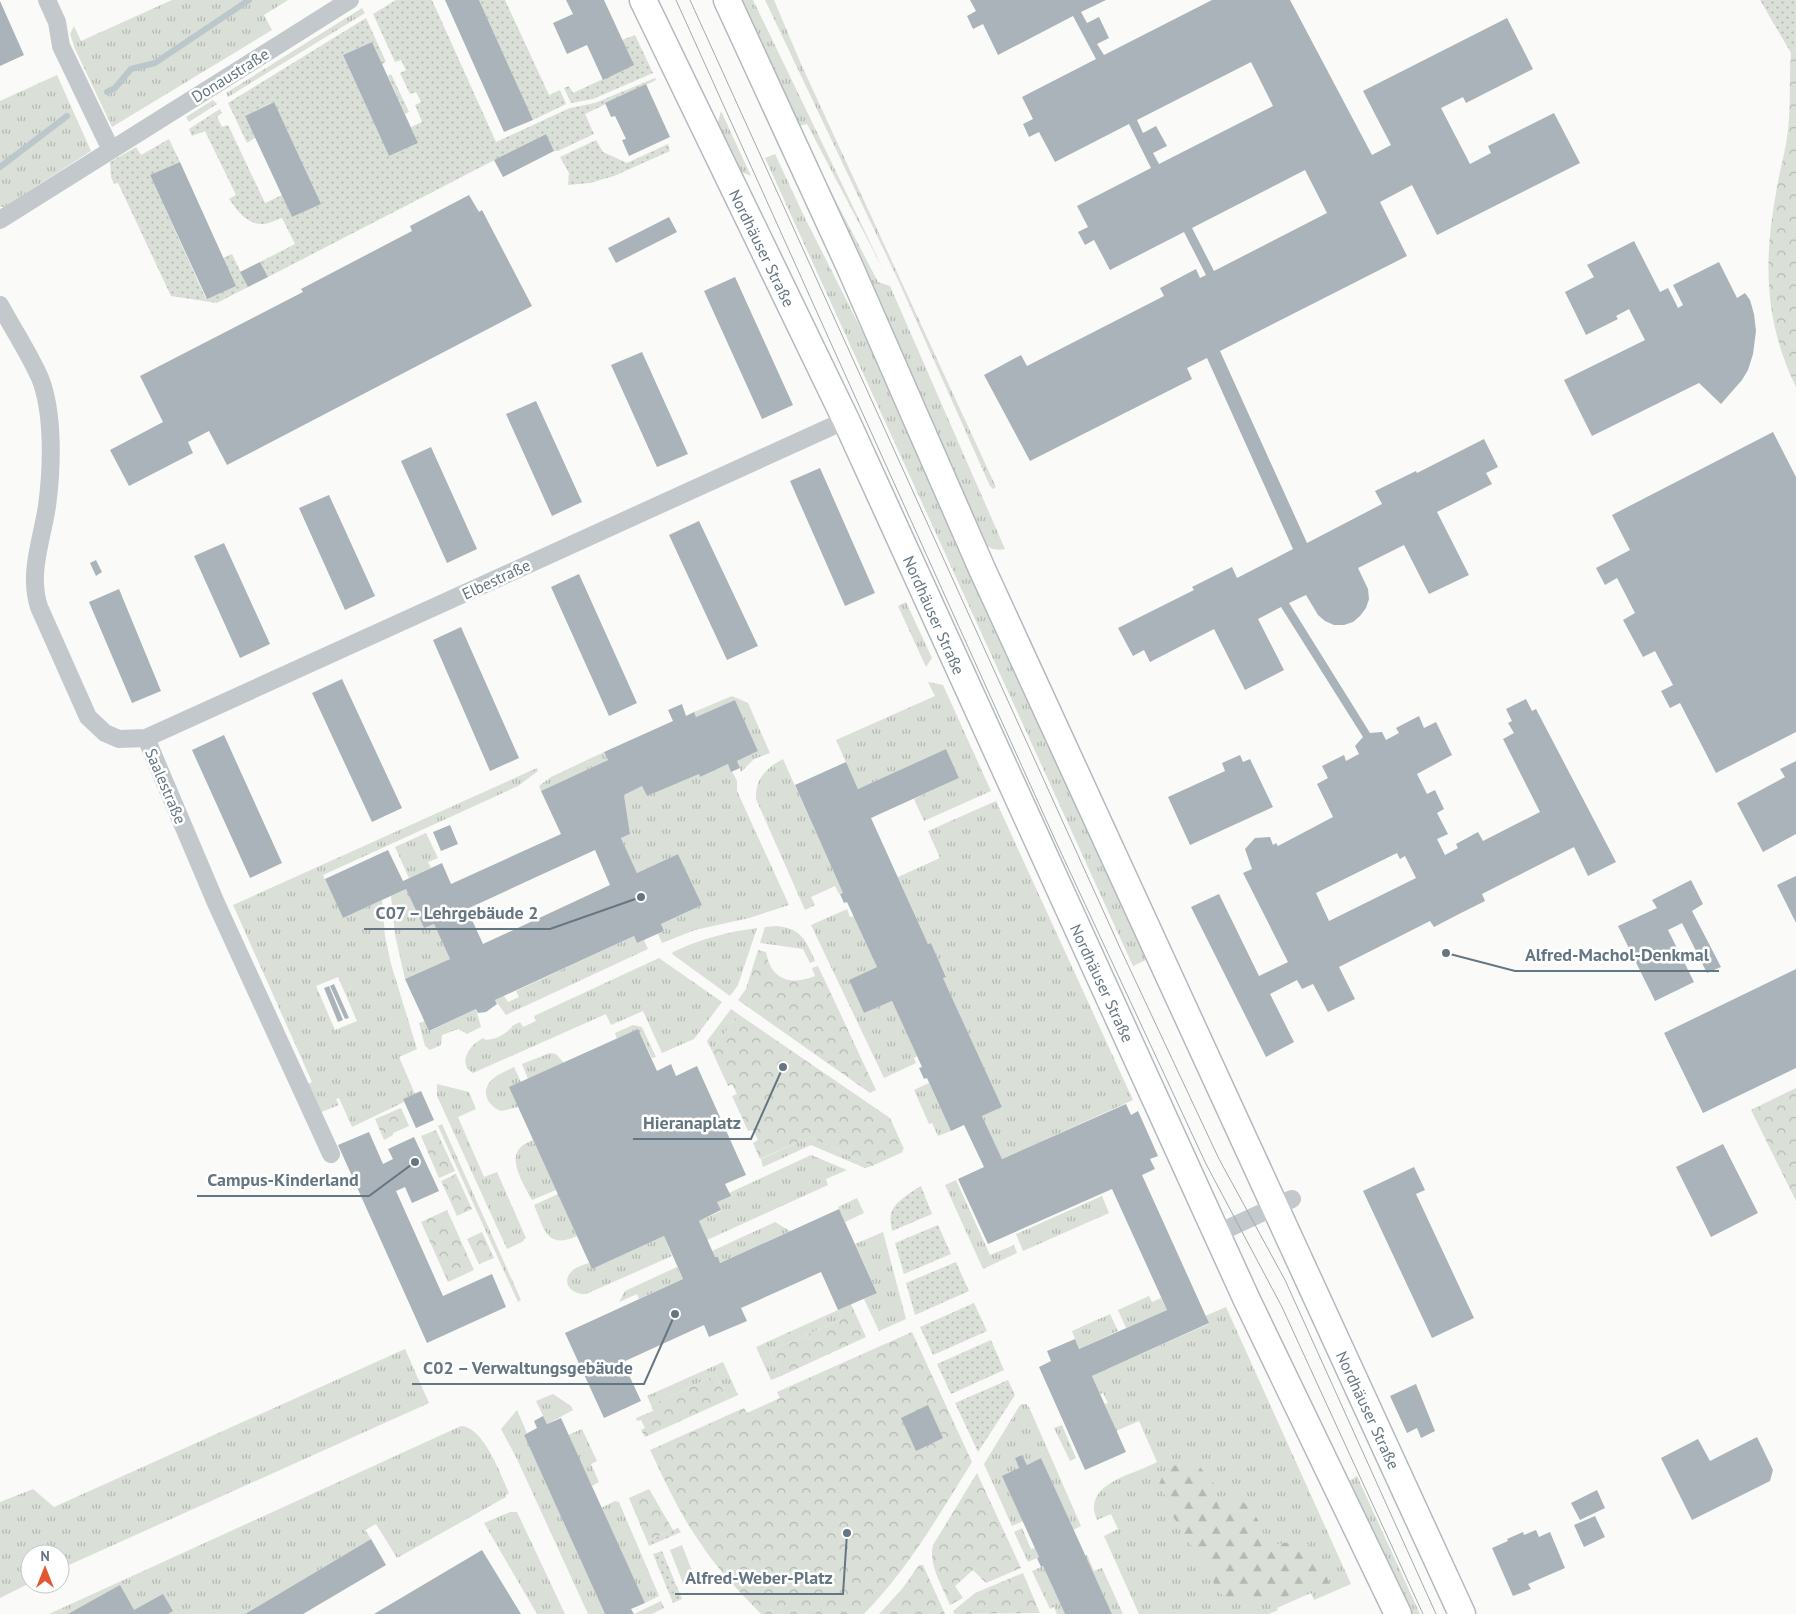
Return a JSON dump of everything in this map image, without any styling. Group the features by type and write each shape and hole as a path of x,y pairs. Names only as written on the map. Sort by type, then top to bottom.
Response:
{"main road":[{"name":"Nordhäuser Straße","path":"643,0 846,420 1216,1234 1398,1614"},
{"name":"Nordhäuser Straße","path":"727,0 853,274 982,569 1283,1203 1462,1614"}],"street":[{"path":"47,0 57,22 61,46 111,150"},
{"name":"Donaustraße","path":"0,220 350,0"},
{"name":"Saalestraße","path":"0,305 41,380 50,424 47,503 35,565 36,597 88,717 105,733 119,739 146,738 216,903 331,1154"},
{"name":"Elbestraße","path":"146,738 846,420"},
{"path":"1216,1234 1283,1203"}],"green space":[{"path":"172,0 288,0 264,15 272,30 112,127 75,49 70,34 74,26 81,41"},
{"path":"396,0 432,0 496,142 570,108 595,103 655,78 656,80 585,114 594,134 558,151 554,151 545,134 268,277 260,262 295,244 282,218 259,224 249,221 241,214 229,199 236,195 205,131 192,136 189,129 220,109 222,113 217,117 222,127 228,125 265,203 282,195 292,217 320,204 273,102 245,116 255,138 247,143 228,103 366,18 386,62 382,64 372,42 343,55 389,156 418,143 411,127 422,122 415,105 421,102 416,92 410,94 400,73 406,70 401,60 395,62 373,14"},
{"path":"479,0 505,0 549,95 560,90 566,104 533,120"},
{"path":"741,0 753,0 883,269 807,124 799,126"},
{"path":"765,0 774,0 801,64 996,487 993,489 899,282"},
{"path":"1760,0 1796,0 1796,48 1791,53"},
{"path":"362,8 365,13 228,97 226,93"},
{"path":"635,35 653,73 593,99 571,103 564,88 569,86 573,93 633,65 622,40"},
{"path":"1796,48 1796,387 1778,340 1773,316 1768,268 1772,219 1788,130 1791,53"},
{"path":"391,74 409,112 405,114 388,76"},
{"path":"57,75 91,151 4,207 0,207 0,101"},
{"path":"213,100 217,104 189,122 186,117"},
{"path":"721,111 751,176 739,171 717,126"},
{"path":"169,139 180,162 150,175 206,299 223,258 232,254 248,287 217,303 171,296 118,183 114,184 111,177 110,162 136,147 141,155"},
{"path":"596,140 603,152 627,163 668,144 670,151 614,176 590,183 568,185 569,173 560,157"},
{"path":"775,154 867,341 1148,959 1133,966 765,158"},
{"path":"813,157 878,282 890,286 1005,549 993,549 983,542"},
{"path":"906,602 932,658 926,667 898,606"},
{"path":"928,682 943,685 991,791 924,821 914,799 959,778 946,749 858,789 836,740 935,696"},
{"path":"732,696 748,703 770,753 754,759 741,772 737,761 758,751 735,700 696,717 694,712"},
{"path":"604,752 608,760 541,791 539,786 551,777"},
{"path":"783,759 843,893 839,894 835,886 811,897 815,905 805,910 756,799 757,786 763,775 771,766"},
{"path":"728,764 737,781 737,791 789,905 749,918 695,930 662,943 658,934 664,931 661,924 702,905 678,854 637,873 621,838 630,834 624,795 642,786 647,796 699,774 700,777"},
{"path":"537,768 538,771 518,786 323,875 343,918 382,900 385,936 391,964 417,1049 399,1057 415,1094 403,1099 404,1102 352,1127 339,1098 336,1099 339,1105 319,1113 306,1085 312,1082 233,905","holes":["338,977 357,1021 335,1030 316,986"]},
{"path":"996,801 1133,1100 1002,1159 982,1116 1002,1107 943,978 946,976 931,943 928,944 898,877 940,858 928,831"},
{"path":"426,833 438,858 428,862 431,868 409,878 395,847"},
{"path":"406,889 424,928 434,924 450,959 405,979 395,935 391,896"},
{"path":"847,909 850,917 854,916 877,967 849,980 864,1013 892,1001 917,1056 914,1058 916,1063 884,1078 811,925"},
{"path":"776,926 797,932 809,947 815,961 810,963 803,949 760,943 765,927"},
{"path":"757,928 738,985 730,996 672,954 683,947 704,940"},
{"path":"634,936 637,943 644,940 648,949 506,1015 495,1000 504,996 508,1002 519,997 516,991"},
{"path":"758,950 766,952 772,969 777,975 790,980 806,979 815,976 812,968 818,966 876,1090 870,1093 738,1000 746,989"},
{"path":"659,958 722,1002 694,1039 662,1053 643,1011 611,1025 606,1014 473,1073 468,1069 466,1064 467,1054 474,1044 484,1038 485,1040 493,1039 500,1036 520,1022 523,1027 536,1021 534,1016"},
{"path":"476,1009 481,1027 467,1034 458,1029 442,1035 441,1045 430,1050 425,1046 419,1023 425,1021 430,1031"},
{"path":"731,1009 738,1014 712,1051 707,1041"},
{"path":"738,1014 890,1118 904,1149 902,1150 903,1152 872,1166 810,1137 760,1159 753,1143 758,1140 753,1130 748,1131 732,1096 737,1094 732,1084 728,1086 712,1051"},
{"path":"633,1025 642,1027 656,1057 652,1058 638,1029 617,1039 615,1033"},
{"path":"550,1053 556,1054 564,1063 528,1079 522,1064"},
{"path":"514,1067 521,1082 518,1107 501,1111 488,1101 486,1096 487,1086 495,1077"},
{"path":"929,1083 951,1131 938,1136 932,1123 929,1124 914,1090"},
{"path":"437,1084 469,1092 476,1109 458,1117 484,1177 497,1172 526,1238 524,1241 507,1249 437,1096"},
{"path":"1796,1088 1796,1201 1751,1110"},
{"path":"401,1108 409,1126 393,1133 393,1135 384,1140 375,1119"},
{"path":"442,1124 521,1300 518,1302 438,1126"},
{"path":"436,1130 455,1171 439,1178 421,1136"},
{"path":"810,1137 872,1166 865,1168 811,1145 763,1167 761,1159"},
{"path":"533,1140 556,1190 532,1200 518,1173 516,1158 522,1146"},
{"path":"811,1155 847,1170 826,1179 828,1185 707,1240 699,1221 721,1211 717,1202 729,1193"},
{"path":"456,1174 472,1209 457,1216 441,1181"},
{"path":"956,1180 990,1255 1014,1245 1017,1253 983,1269 945,1185"},
{"path":"921,1186 932,1214 892,1231 892,1210 903,1198"},
{"path":"558,1194 577,1236 567,1240 552,1238 548,1234 534,1205"},
{"path":"1102,1196 1109,1213 1023,1251 1016,1234"},
{"path":"857,1198 864,1213 845,1222 838,1207"},
{"path":"447,1210 474,1270 448,1282 421,1222"},
{"path":"775,1222 790,1231 720,1263 718,1257 715,1257 712,1251"},
{"path":"938,1225 951,1254 904,1274 895,1243"},
{"path":"482,1232 494,1258 479,1264 467,1239"},
{"path":"883,1232 906,1319 879,1331 864,1299 877,1292 855,1244"},
{"path":"664,1236 672,1256 586,1294 576,1293 570,1288 567,1280 568,1276 577,1267 589,1263 592,1269"},
{"path":"956,1262 969,1291 915,1315 906,1283"},
{"path":"677,1267 683,1279 639,1299 637,1294 619,1302 625,1291"},
{"path":"1149,1296 1152,1302 1161,1298 1167,1310 1126,1328 1118,1310"},
{"path":"974,1303 987,1331 933,1355 920,1327"},
{"path":"851,1304 866,1337 781,1376 770,1351 842,1319 838,1310"},
{"path":"1226,1307 1351,1584 1314,1600 1311,1593 1277,1608 1278,1610 1269,1614 1139,1614 1104,1536 1118,1529 1111,1514 1097,1520 1094,1507 1096,1497 1112,1482 1157,1462 1139,1421 1116,1431 1105,1404 1108,1403 1103,1393 1100,1394 1092,1376 1208,1324 1205,1316"},
{"path":"838,1310 842,1319 770,1351 781,1376 771,1380 756,1347"},
{"path":"1110,1314 1118,1331 1079,1349 1072,1331"},
{"path":"912,1332 972,1462 909,1560 864,1614 761,1614 728,1579 706,1551 679,1508 650,1450 744,1408 747,1413 780,1398 777,1392"},
{"path":"991,1340 1004,1370 951,1394 937,1364"},
{"path":"405,1349 429,1403 70,1565 70,1544 20,1544 20,1588 0,1598 0,1502 33,1489 54,1507"},
{"path":"723,1362 738,1395 727,1400 716,1375 651,1405 647,1396"},
{"path":"716,1375 727,1400 645,1437 641,1430 645,1428 641,1420 637,1421 636,1418 653,1411 651,1405"},
{"path":"1008,1380 1015,1395 978,1452 955,1403"},
{"path":"553,1394 571,1406 573,1410 547,1424 536,1401"},
{"path":"1023,1404 1029,1407 1081,1526 1073,1530 1041,1458 1027,1465 1022,1455 1015,1458 1019,1468 1023,1521 1012,1526 984,1464 1020,1405"},
{"path":"517,1410 527,1433 524,1435 605,1614 588,1614 517,1459 501,1429"},
{"path":"1062,1425 1076,1458 1070,1461 1054,1428"},
{"path":"461,1426 469,1428 484,1442 509,1493 506,1497 397,1558 376,1524 365,1530 371,1539 245,1614 49,1614"},
{"path":"582,1429 597,1461 591,1464 599,1482 592,1486 568,1435"},
{"path":"1181,1463 1199,1466 1215,1485 1219,1508 1231,1499 1243,1502 1249,1507 1252,1514 1257,1518 1266,1540 1274,1545 1296,1541 1308,1544 1314,1551 1317,1562 1326,1574 1331,1589 1325,1593 1318,1593 1312,1587 1284,1597 1253,1602 1226,1598 1218,1591 1164,1502 1165,1495 1158,1486 1166,1469"},
{"path":"977,1473 1021,1568 986,1583 973,1570 955,1586 963,1598 950,1605 934,1568 933,1545"},
{"path":"1357,1476 1420,1614 1407,1614 1344,1484"},
{"path":"649,1489 673,1530 647,1541 629,1498"},
{"path":"615,1501 619,1502 659,1596 645,1603 601,1508"},
{"path":"510,1512 517,1512 565,1614 537,1614 484,1523"},
{"path":"678,1528 681,1532 649,1546 647,1541"},
{"path":"1022,1528 1031,1549 1035,1548 1039,1557 1028,1562 1014,1532"},
{"path":"682,1545 696,1581 684,1586 670,1550"},
{"path":"662,1551 682,1599 673,1603 653,1554"},
{"path":"1087,1555 1094,1571 1102,1568 1123,1614 1112,1614 1085,1556"},
{"path":"919,1565 923,1565 945,1614 879,1614 902,1589"},
{"path":"1043,1566 1065,1614 1057,1614 1054,1607 1050,1609 1032,1571"},
{"path":"1023,1573 1040,1613 954,1614 953,1611 975,1593"},
{"path":"661,1601 664,1608 652,1614 634,1614"}],"building":[{"path":"445,0 479,0 533,120 504,132"},
{"path":"566,0 604,0 634,65 603,80 587,45 567,54 553,23 573,14"},
{"path":"970,0 1106,0 1081,12 1087,23 1099,17 1109,38 1097,44 1104,55 1212,0 1290,0 1372,155 1391,145 1363,91 1507,18 1533,69 1466,103 1463,97 1441,108 1470,164 1491,153 1488,146 1554,113 1580,163 1437,235 1412,185 1380,202 1407,256 1220,351 1307,543 1382,504 1375,491 1416,471 1417,473 1484,439 1498,467 1486,473 1492,484 1437,512 1469,575 1429,594 1404,545 1358,568 1368,589 1369,599 1366,608 1353,622 1344,625 1334,625 1325,621 1318,615 1306,595 1289,603 1370,733 1382,732 1386,740 1399,733 1396,728 1419,716 1424,728 1436,722 1452,755 1417,774 1427,794 1435,790 1444,809 1437,813 1448,834 1437,839 1445,855 1458,848 1456,844 1478,832 1483,841 1540,812 1503,739 1514,733 1508,723 1512,721 1506,709 1526,699 1532,711 1536,709 1616,862 1588,876 1574,847 1482,894 1485,901 1434,927 1430,921 1339,967 1355,999 1328,1012 1313,984 1302,989 1297,980 1270,994 1294,1042 1266,1057 1191,907 1219,894 1259,976 1288,962 1243,873 1252,869 1245,849 1255,838 1270,837 1273,845 1276,843 1278,846 1333,817 1317,784 1328,778 1322,766 1344,755 1346,761 1359,754 1355,746 1363,737 1281,607 1258,619 1284,670 1245,690 1214,629 1150,662 1144,650 1133,656 1118,628 1194,590 1192,587 1232,567 1237,578 1293,549 1207,358 1187,368 1192,379 1030,461 984,375 1021,355 1027,366 1164,296 1160,288 1196,269 1200,278 1206,275 1184,232 1110,270 1094,240 1085,245 1078,232 1088,227 1077,206 1151,168 1129,124 1055,162 1039,132 1029,137 1023,124 1033,119 1022,97 1096,59 1073,16 998,55 983,24 973,29 967,16 976,11","holes":["1251,62 1273,106 1159,164 1153,153 1167,146 1156,126 1143,133 1137,120","1305,170 1327,213 1214,271 1192,228","1397,853 1400,859 1405,856 1416,878 1329,921 1316,893"]},
{"path":"0,1 24,55 0,66"},
{"path":"372,42 418,143 389,156 343,55"},
{"path":"646,84 670,137 629,156 622,140 626,139 615,116 611,117 605,103"},
{"path":"274,102 321,204 292,217 245,116"},
{"path":"546,134 554,151 503,177 494,160"},
{"path":"180,162 236,286 207,299 150,175"},
{"path":"469,195 479,212 482,210 532,306 227,465 209,431 188,442 193,453 129,486 110,450 163,422 140,376 303,292 301,289 412,231 410,226"},
{"path":"669,217 677,232 616,263 608,248"},
{"path":"1634,241 1660,292 1668,288 1678,308 1683,305 1673,285 1719,262 1737,298 1745,293 1750,300 1756,331 1753,354 1748,370 1742,380 1721,404 1699,383 1592,436 1564,380 1645,340 1629,309 1616,316 1618,319 1586,335 1565,292 1594,277 1587,265"},
{"path":"260,262 268,277 248,287 240,272"},
{"path":"735,277 793,405 762,419 704,291"},
{"path":"642,352 688,454 657,467 611,365"},
{"path":"536,401 582,502 552,516 506,414"},
{"path":"1773,432 1796,477 1796,732 1716,773 1680,703 1670,708 1661,691 1673,685 1655,651 1643,657 1623,620 1635,613 1617,578 1605,585 1596,568 1630,550 1612,515"},
{"path":"431,447 477,549 447,563 401,461"},
{"path":"820,468 875,593 845,606 790,481"},
{"path":"329,495 375,596 345,610 299,508"},
{"path":"699,521 758,646 727,660 669,535"},
{"path":"224,543 270,644 240,658 194,556"},
{"path":"96,560 102,572 96,576 90,563"},
{"path":"579,574 637,703 609,716 551,587"},
{"path":"119,589 161,691 132,703 89,602"},
{"path":"461,627 519,758 490,771 433,640"},
{"path":"342,679 402,808 372,822 312,693"},
{"path":"735,700 758,751 737,761 740,768 731,772 728,764 700,777 699,774 647,796 642,786 624,795 630,834 621,838 637,873 678,854 702,905 661,924 664,931 637,943 634,936 495,1000 497,1004 486,1012 478,1013 476,1009 429,1031 405,979 450,959 434,924 424,928 406,889 343,918 325,879 388,850 403,881 442,863 451,884 561,834 541,791 608,760 604,752 673,721 668,710 682,704 686,716 694,712 696,717","holes":["595,850 610,885 483,944 467,909"]},
{"path":"224,735 282,863 250,878 192,750"},
{"path":"946,749 959,778 871,818 928,944 931,943 946,977 943,978 1002,1107 982,1116 1002,1159 1126,1104 1131,1115 1138,1111 1158,1156 1150,1159 1155,1169 1142,1175 1209,1323 1092,1376 1126,1452 1085,1470 1039,1367 1051,1361 1047,1351 1075,1339 1079,1349 1167,1310 1112,1189 988,1244 958,1179 984,1167 964,1125 951,1131 927,1078 924,1079 919,1068 922,1067 892,1001 864,1013 849,980 877,967 847,902 844,903 840,894 843,893 795,785 846,762 858,789"},
{"path":"1240,755 1243,762 1250,759 1273,807 1190,845 1168,797 1225,771 1222,763"},
{"path":"1796,761 1796,834 1763,852 1737,803 1785,777 1780,769"},
{"path":"450,825 458,844 441,851 433,832"},
{"path":"1796,876 1796,923 1777,885"},
{"path":"1691,880 1703,904 1692,911 1721,967 1707,973 1682,923 1668,930 1694,982 1655,1001 1618,926 1657,908 1652,900"},
{"path":"1796,969 1796,1068 1703,1113 1664,1033"},
{"path":"334,984 349,1018 345,1019 330,986"},
{"path":"329,986 343,1020 338,1022 324,988"},
{"path":"638,1029 657,1071 671,1064 676,1076 697,1066 746,1175 725,1184 731,1196 717,1202 721,1210 699,1221 715,1257 718,1257 720,1263 839,1209 877,1293 838,1310 821,1272 741,1308 747,1321 709,1337 704,1325 623,1362 641,1401 604,1418 565,1333 683,1279 664,1236 592,1269 509,1087"},
{"path":"421,1091 434,1120 416,1128 403,1099"},
{"path":"369,1132 383,1164 393,1159 388,1149 414,1137 439,1191 412,1203 405,1187 396,1191 443,1296 492,1274 506,1307 427,1343 338,1145"},
{"path":"1723,1144 1758,1213 1711,1237 1676,1167"},
{"path":"1414,1167 1425,1190 1416,1194 1474,1318 1432,1338 1363,1191"},
{"path":"1416,1384 1435,1431 1421,1438 1417,1428 1407,1433 1390,1396"},
{"path":"928,1405 943,1438 916,1451 901,1418"},
{"path":"543,1416 547,1424 561,1418 645,1603 631,1609 634,1614 605,1614 524,1435 537,1428 534,1421"},
{"path":"1757,1437 1773,1470 1770,1481 1692,1520 1661,1458 1698,1439 1710,1461"},
{"path":"1022,1455 1027,1465 1041,1458 1112,1614 1065,1614 1043,1566 1041,1567 1037,1558 1039,1557 1002,1476 1019,1468 1015,1458"},
{"path":"1597,1490 1605,1508 1580,1520 1571,1503"},
{"path":"1595,1516 1605,1537 1584,1547 1574,1525"},
{"path":"1536,1530 1539,1537 1550,1532 1565,1568 1528,1584 1531,1589 1513,1596 1492,1548 1523,1532 1524,1535"},
{"path":"371,1539 386,1565 303,1614 245,1614"},
{"path":"482,1550 521,1614 374,1614"},
{"path":"120,1585 134,1610 163,1594 173,1611 168,1614 68,1614"}],"waterway":[{"path":"107,92 115,88 131,69 155,63 249,0"},
{"path":"0,167 67,116"}],"tram line":[{"path":"676,0 1057,844 1206,1164 1282,1307 1423,1614"},
{"path":"690,0 1121,950 1219,1159 1285,1280 1436,1614"}],"place":[{"name":"C07 – Lehrgebäude 2","path":"641,897"},
{"name":"Alfred-Machol-Denkmal","path":"1446,953"},
{"name":"Hieranaplatz","path":"783,1067"},
{"name":"Campus-Kinderland","path":"415,1162"},
{"name":"C02 – Verwaltungsgebäude","path":"675,1314"},
{"name":"Alfred-Weber-Platz","path":"847,1533"}]}
